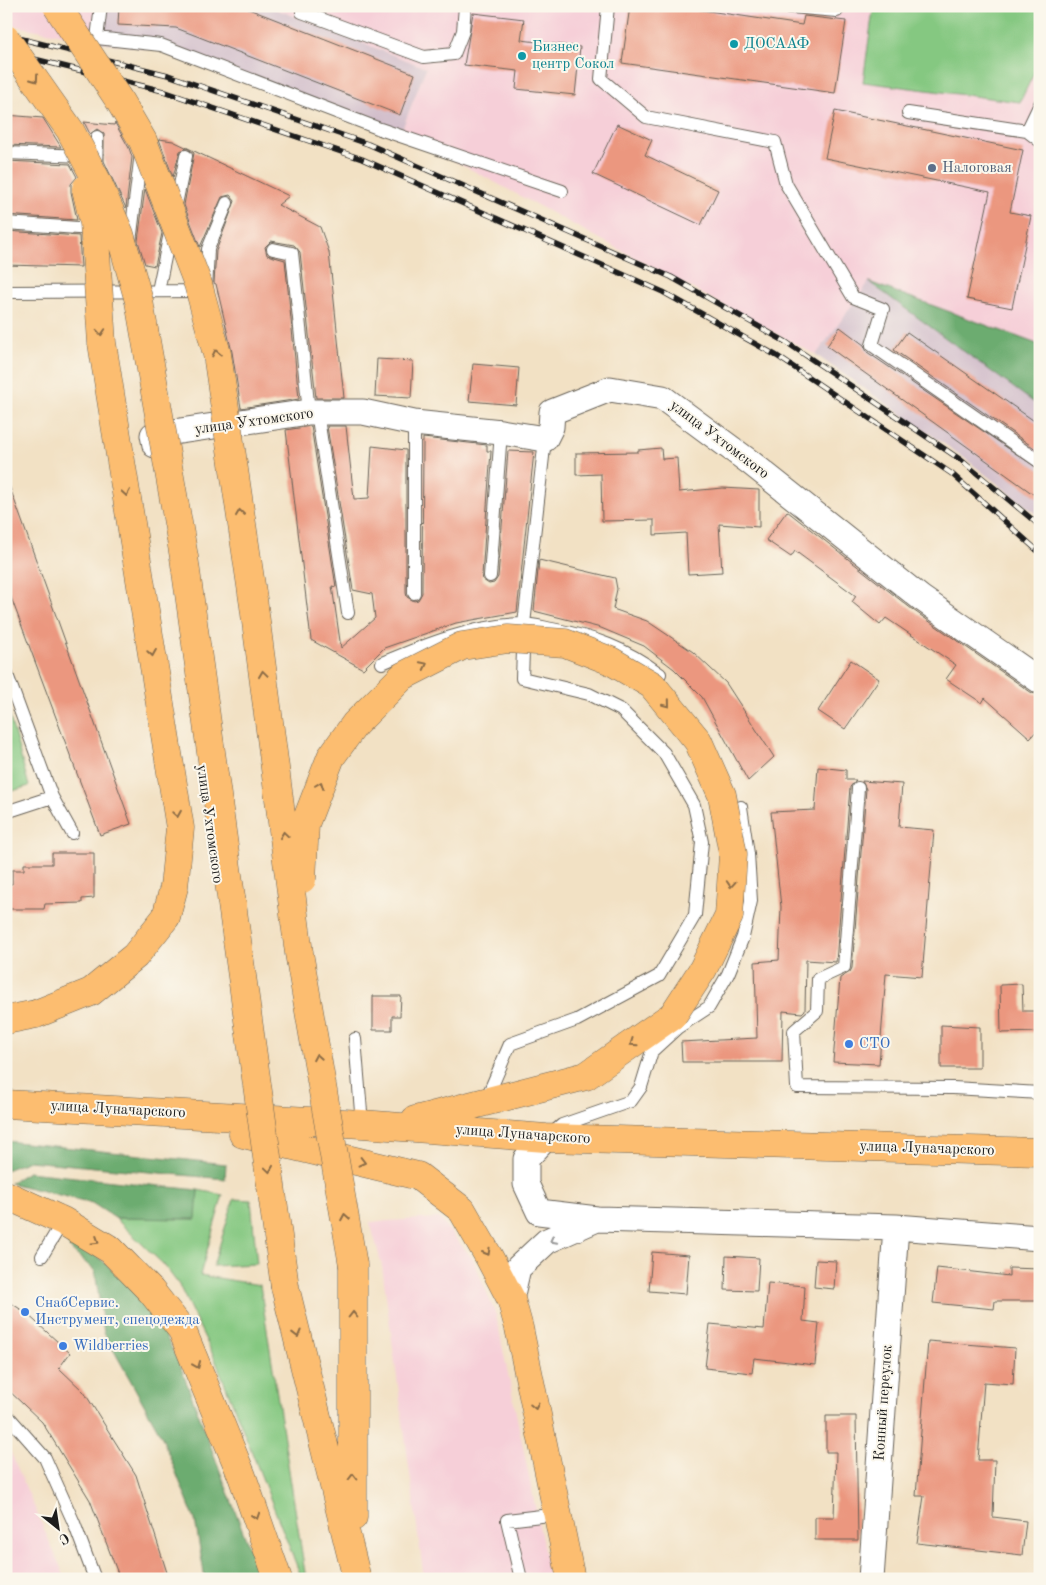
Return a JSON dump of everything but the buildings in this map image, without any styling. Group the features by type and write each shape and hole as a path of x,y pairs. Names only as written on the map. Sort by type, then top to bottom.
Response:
{"main road":[{"path":"57,6 119,100 142,140 198,284 217,354 254,606 300,953 353,1266 355,1570"},
{"path":"6,39 70,130 97,181 120,234 139,301 184,557 285,1287 355,1570"},
{"path":"6,1020 36,1014 91,992 135,956 166,917 174,887 180,828 102,343 94,223 70,130"},
{"path":"300,953 305,824 331,756 355,724 403,676 462,646 508,639 565,643 611,661 652,685 698,741 722,795 733,854 729,916 703,969 673,1015 586,1076 389,1126"},
{"name":"улица Луначарского","path":"6,1104 362,1124 546,1138 1040,1152"},
{"path":"144,1111 418,1176 462,1210 490,1257 511,1299 521,1338 571,1579"},
{"path":"6,1195 63,1221 111,1250 151,1290 182,1330 242,1476 278,1579"}],"street":[{"name":"улица Ухтомского","path":"251,1118 153,435 313,412 363,412 414,423 501,432 545,440 551,427 552,412 610,389 663,398 751,463 921,598 1040,681"},
{"path":"546,1138 526,1159 526,1184 539,1212 597,1219 896,1227 1040,1238"},
{"path":"511,1299 518,1268 547,1242 597,1219"},
{"name":"Конный переулок","path":"871,1579 896,1227"}],"lane":[{"path":"101,6 97,38 161,45 380,129 562,191"},
{"path":"303,6 302,12 424,57 454,54 463,31 465,6"},
{"path":"608,6 601,80 646,117 775,142 786,184 853,297 883,309 872,345 1040,462"},
{"path":"780,6 837,11"},
{"path":"1027,130 1040,104"},
{"path":"908,113 1027,130 1040,141"},
{"path":"88,291 97,137"},
{"path":"142,140 123,292 153,435"},
{"path":"6,153 96,156"},
{"path":"158,291 186,156"},
{"path":"6,292 206,291 208,248 227,203"},
{"path":"6,224 92,229"},
{"path":"273,249 292,253 313,412 348,613"},
{"path":"414,423 414,593"},
{"path":"490,576 501,432"},
{"path":"484,1103 510,1044 578,1020 659,976 695,915 702,842 694,805 664,753 621,710 589,694 522,678 524,624 545,440"},
{"path":"382,663 442,639 480,629 524,624 584,635 634,655 660,674"},
{"path":"6,672 52,797 72,833"},
{"path":"858,788 844,968 818,979 817,1011 794,1031 797,1088 953,1088 1040,1093"},
{"path":"6,812 52,797"},
{"path":"546,1138 562,1125 631,1101 642,1087 652,1051 677,1028 708,1008 728,974 743,937 751,901 748,854 741,807"},
{"path":"355,1039 362,1124"},
{"path":"42,1256 63,1221"},
{"path":"6,1414 46,1458 74,1523 95,1579"},
{"path":"6,1430 20,1429"},
{"path":"521,1579 507,1520 558,1514"}],"shaded area":[{"path":"6,6 102,6 98,42 6,24"},
{"path":"103,6 268,6 426,68 401,132 187,54 98,42"},
{"path":"268,6 1040,6 1040,345 870,282 816,355 401,132 426,68"},
{"path":"869,282 1040,407 1040,517 963,457 816,355"},
{"path":"439,1218 473,1259 496,1315 550,1579 424,1579 382,1266 370,1222"},
{"path":"7,1444 64,1575 64,1579 6,1579"}],"green space":[{"path":"842,6 1040,6 1040,61 1020,102 863,82 873,10"},
{"path":"869,282 1040,345 1040,407"},
{"path":"6,703 29,786 6,793"},
{"path":"6,1141 226,1164 225,1179 29,1161 6,1170"},
{"path":"28,1172 198,1190 196,1219 115,1218 92,1203 10,1183"},
{"path":"198,1190 223,1195 200,1275 260,1285 306,1579 302,1579 215,1359 179,1285 164,1265 115,1218 195,1219"},
{"path":"234,1199 251,1200 257,1264 213,1266"},
{"path":"70,1237 77,1238 142,1296 160,1324 181,1368 261,1579 205,1579 195,1520 161,1435 104,1333 95,1271 70,1249 67,1242"}],"railway":[{"path":"6,35 168,75 368,144 671,277 786,342 961,460 1040,526"},
{"path":"6,52 163,91 362,159 663,292 777,356 952,474 1040,553"}],"place":[{"name":"ДОСААФ","path":"734,44"},
{"name":"Бизнес центр Сокол","path":"522,56"},
{"name":"Налоговая","path":"932,168"},
{"name":"СТО","path":"849,1044"},
{"name":"СнабСервис. Инструмент, спецодежда","path":"25,1312"},
{"name":"Wildberries","path":"63,1346"}]}
